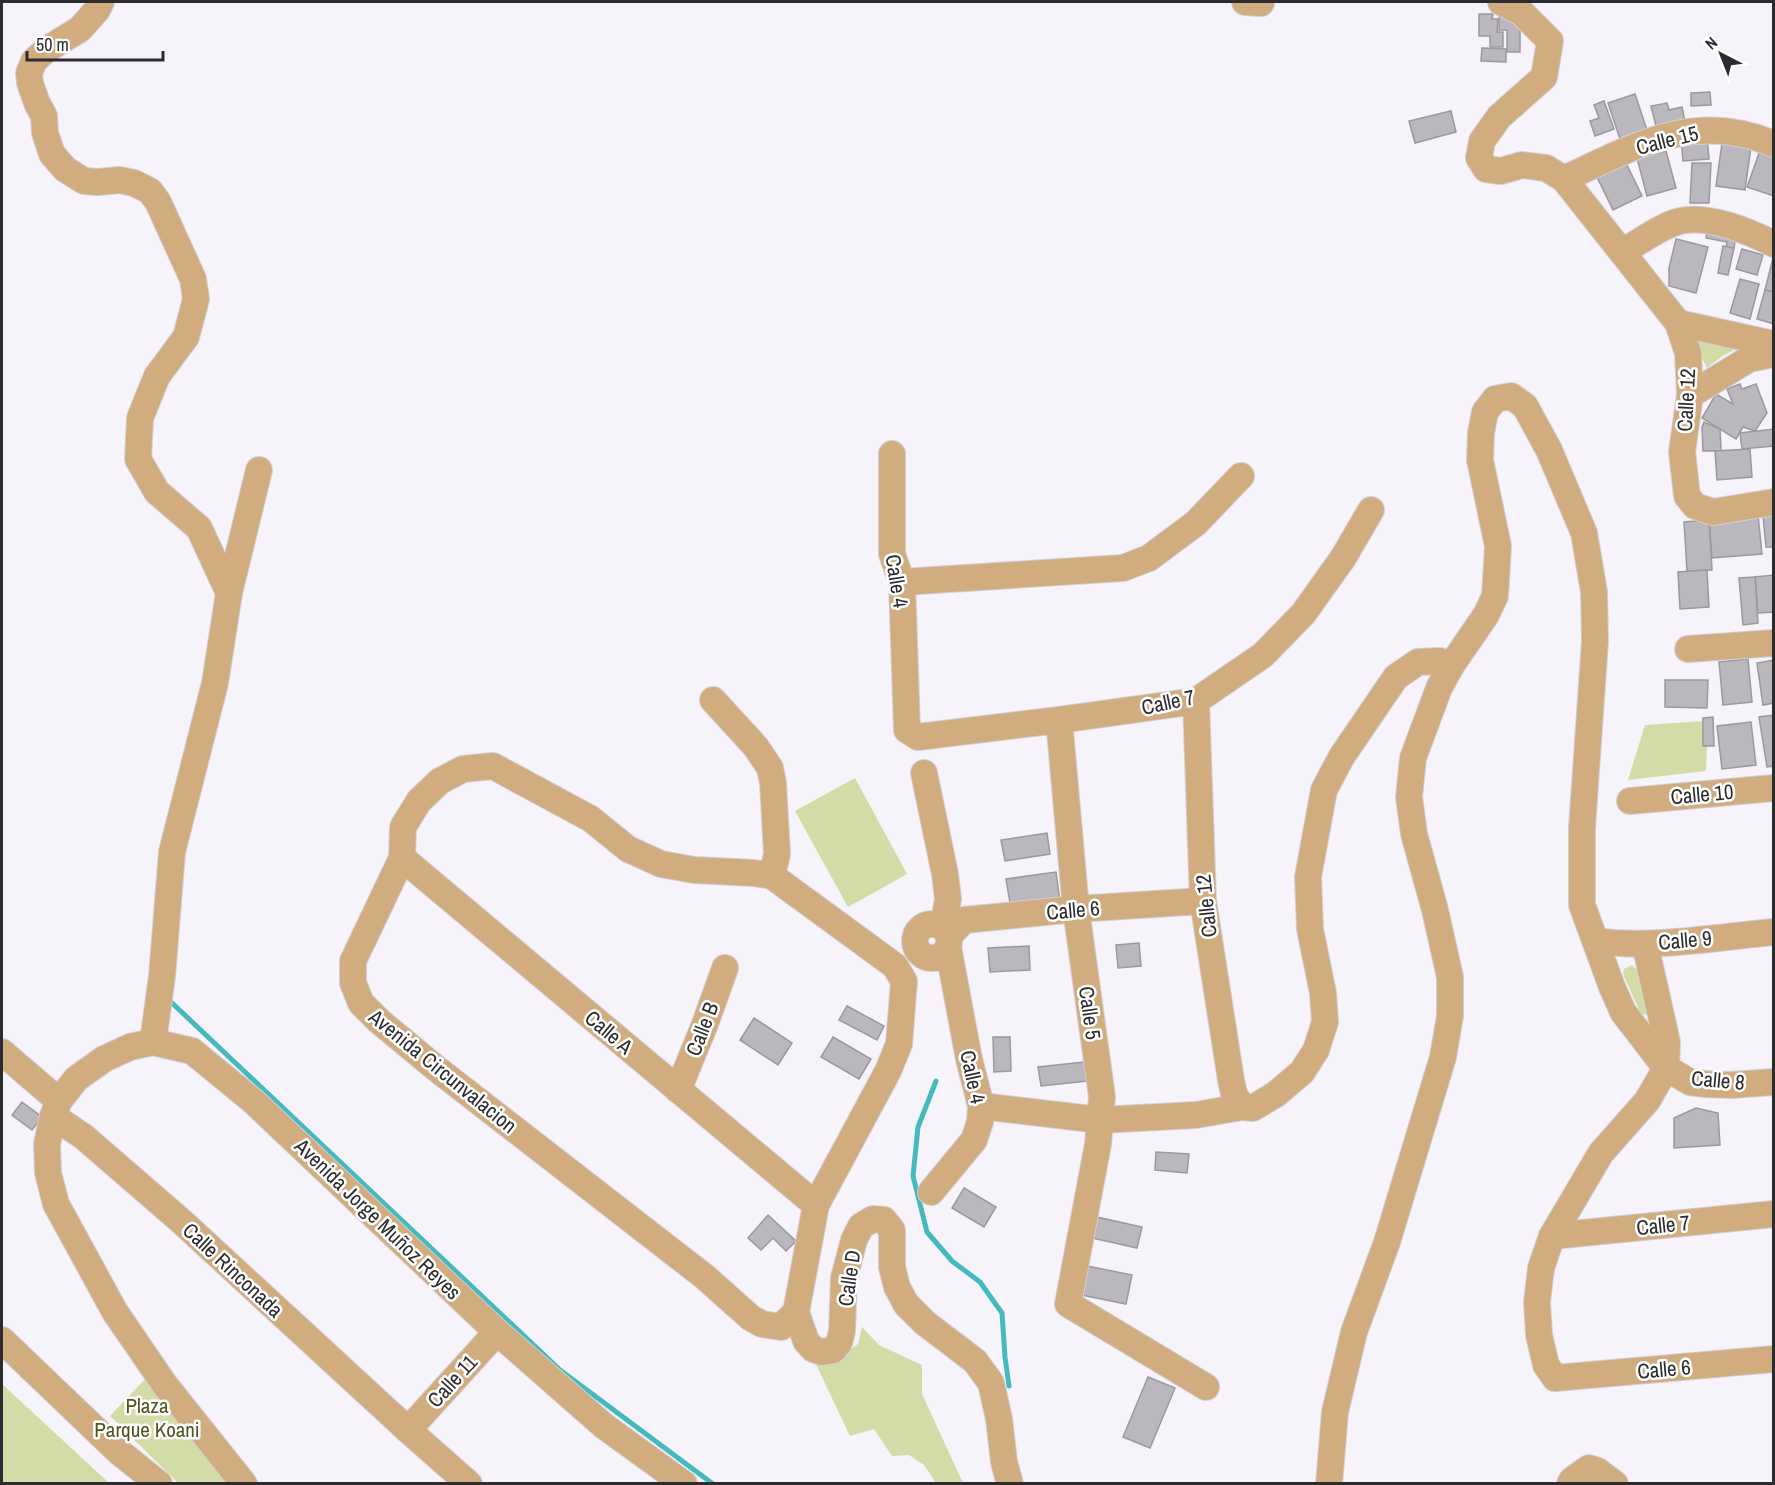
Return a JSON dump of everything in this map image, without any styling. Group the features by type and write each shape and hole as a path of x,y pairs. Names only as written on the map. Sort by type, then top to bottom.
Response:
{"street":[{"path":"101,2 80,29 46,50 34,61 29,73 30,83 44,116 45,133 52,154 65,169 84,181 120,180 134,183 150,191 158,202 193,279 196,299 186,338 157,376 140,418 138,459 157,492 199,528 229,593"},
{"path":"1501,2 1522,13 1550,41 1544,77 1500,117 1482,141 1479,158 1486,169 1501,171 1522,165 1546,168 1564,179"},
{"name":"Calle 15","path":"1564,179 1643,142 1695,130 1716,129 1745,133 1773,144"},
{"name":"Calle 12","path":"1564,179 1678,323 1688,353 1690,395 1682,452 1687,496 1695,506 1713,513 1773,502"},
{"path":"1622,252 1672,223 1697,218 1739,229 1773,244"},
{"path":"1678,323 1773,344"},
{"path":"1690,395 1749,358 1773,354"},
{"path":"1329,1484 1335,1412 1354,1332 1391,1231 1443,1057 1450,1016 1450,977 1435,910 1414,834 1410,797 1413,758 1439,688 1450,666 1486,615 1495,596 1498,546 1480,460 1481,433 1485,412 1495,399 1510,396 1525,406 1549,450 1584,533 1594,592 1595,641 1582,828 1582,905 1623,1012 1666,1068"},
{"name":"Calle 4","path":"892,454 892,554 902,582 907,730 918,737"},
{"path":"153,1042 162,976 172,852 215,683 229,593 259,470"},
{"path":"902,582 1123,568 1149,558 1196,523 1241,476"},
{"name":"Calle 7","path":"918,737 1196,700 1263,655 1303,614 1343,558 1371,510"},
{"path":"1688,649 1773,643"},
{"path":"981,1106 1100,1120 1196,1115 1242,1107 1253,1108 1276,1094 1302,1072 1316,1050 1325,1022 1323,993 1310,929 1308,877 1324,790 1342,756 1396,677 1418,662 1440,661 1450,666"},
{"path":"713,700 756,747 770,768 777,854 772,876"},
{"name":"Calle 12","path":"1196,700 1203,901 1231,1080 1234,1094 1242,1107"},
{"name":"Calle 5","path":"1059,720 1076,909 1102,1097 1098,1144 1068,1304 1206,1387"},
{"name":"Avenida Circunvalacion","path":"796,1312 782,1327 762,1324 751,1318 705,1277 379,1022 361,1004 353,983 353,961 402,858 403,827 419,801 440,781 463,769 494,766 591,819 628,849 661,864 694,870 772,876 895,966"},
{"name":"Calle 4","path":"924,773 945,874 948,899 947,937 969,1059 981,1106 980,1122 974,1140 931,1192"},
{"name":"Calle 10","path":"1630,801 1773,788"},
{"name":"Calle A","path":"402,858 816,1205"},
{"name":"Calle 6","path":"895,966 917,950 925,957 941,956 947,937 964,920 1076,909 1203,901"},
{"name":"Calle 9","path":"1596,941 1620,945 1645,944 1773,932"},
{"path":"1552,1236 1601,1153 1647,1101 1666,1068 1667,1042 1645,944"},
{"path":"816,1205 888,1071 899,1044 904,981 895,966"},
{"name":"Calle B","path":"678,1090 725,968"},
{"name":"Avenida Jorge Muñoz Reyes","path":"56,1108 76,1079 104,1059 130,1047 153,1042 192,1051 253,1101 497,1332 604,1426 684,1484"},
{"name":"Calle Rinconada","path":"2,1052 84,1137 181,1221 469,1484"},
{"name":"Calle 8","path":"1666,1068 1690,1082 1705,1084 1773,1082"},
{"path":"56,1108 46,1144 48,1173 56,1204 116,1312 165,1385 244,1484"},
{"name":"Calle D","path":"816,1205 796,1312 806,1341 813,1349 822,1352 833,1350 838,1343 842,1331 844,1278 854,1240 861,1226 873,1219 884,1220 892,1230 892,1267 897,1287 906,1304 925,1323 975,1360 991,1383 999,1419 1004,1462 1010,1484"},
{"name":"Calle 7","path":"1552,1236 1773,1214"},
{"name":"Calle 6","path":"1552,1236 1541,1268 1537,1302 1539,1335 1546,1365 1555,1378 1773,1359"},
{"name":"Calle 11","path":"408,1430 497,1332"},
{"path":"2,1340 118,1451 159,1484"},
{"path":"1570,1484 1589,1468 1598,1471 1615,1484"}],"green space":[{"path":"1693,336 1733,347 1734,350 1707,368"},
{"path":"1703,721 1703,746 1707,746 1706,771 1628,780 1645,725"},
{"path":"855,778 907,874 848,907 795,811"},
{"path":"1632,965 1638,971 1650,1013 1644,1015 1640,1012 1623,974 1624,969"},
{"path":"862,1327 879,1345 922,1365 922,1394 963,1483 936,1483 924,1465 909,1455 892,1456 874,1429 850,1436 811,1354 841,1356 858,1344"},
{"name":"Plaza Parque Koani","path":"150,1374 228,1483 178,1483 110,1416"},
{"path":"2,1384 109,1483 2,1483"}],"building":[{"path":"1479,14 1493,14 1492,19 1498,19 1497,32 1503,32 1503,47 1490,47 1490,36 1479,36"},
{"path":"1520,16 1520,52 1507,52 1507,30 1499,30 1499,17"},
{"path":"1482,48 1506,49 1506,62 1481,61"},
{"path":"1710,92 1711,105 1691,106 1691,93"},
{"path":"1635,94 1647,130 1620,139 1608,103"},
{"path":"1604,101 1614,129 1595,136 1590,121 1599,118 1594,105"},
{"path":"1667,103 1669,110 1682,107 1686,127 1658,134 1651,106"},
{"path":"1451,111 1456,132 1415,143 1409,121"},
{"path":"1707,135 1709,159 1683,161 1681,138"},
{"path":"1723,136 1752,140 1745,190 1716,186"},
{"path":"1762,145 1774,149 1774,196 1747,187"},
{"path":"1666,151 1676,188 1647,196 1637,158"},
{"path":"1625,161 1642,196 1613,210 1596,175"},
{"path":"1692,163 1711,163 1709,203 1690,203"},
{"path":"1708,228 1736,234 1734,248 1726,247 1727,242 1706,238"},
{"path":"1676,239 1708,247 1696,293 1669,286 1669,268"},
{"path":"1723,246 1734,248 1728,275 1718,273"},
{"path":"1742,249 1763,255 1757,275 1736,269"},
{"path":"1774,258 1774,292 1765,290"},
{"path":"1740,279 1759,284 1750,319 1730,313"},
{"path":"1765,290 1774,292 1774,324 1757,319"},
{"path":"1740,384 1742,389 1756,384 1767,413 1755,431 1743,427 1736,439 1702,418 1716,394 1733,404 1727,389"},
{"path":"1704,422 1720,429 1721,451 1703,451 1702,427"},
{"path":"1774,429 1774,446 1742,449 1740,433"},
{"path":"1750,449 1752,477 1717,480 1715,451"},
{"path":"1758,515 1762,554 1712,558 1709,520"},
{"path":"1774,515 1774,547 1766,547 1763,516"},
{"path":"1709,520 1712,570 1687,571 1684,522"},
{"path":"1707,570 1709,607 1680,609 1678,572"},
{"path":"1774,575 1774,612 1758,613 1755,577"},
{"path":"1755,577 1758,623 1743,625 1739,578"},
{"path":"1748,659 1752,702 1723,705 1719,662"},
{"path":"1774,660 1774,703 1763,705 1757,663"},
{"path":"1665,680 1708,680 1707,708 1665,707"},
{"path":"1774,715 1774,766 1767,767 1759,717"},
{"path":"1713,717 1714,746 1703,746 1703,718"},
{"path":"1751,722 1756,765 1722,769 1717,726"},
{"path":"1047,833 1050,854 1005,861 1001,840"},
{"path":"1056,872 1060,902 1011,909 1006,879"},
{"path":"1139,943 1141,966 1118,968 1116,945"},
{"path":"1029,946 1030,970 990,972 988,948"},
{"path":"847,1006 884,1026 877,1040 839,1020"},
{"path":"754,1018 792,1043 778,1065 740,1040"},
{"path":"833,1037 871,1059 859,1079 821,1057"},
{"path":"993,1037 1010,1037 1011,1071 994,1072"},
{"path":"1084,1062 1087,1081 1041,1086 1038,1067"},
{"path":"22,1102 42,1117 32,1130 12,1115"},
{"path":"1696,1108 1718,1113 1720,1145 1674,1148 1674,1118"},
{"path":"1156,1152 1189,1154 1187,1173 1155,1170"},
{"path":"964,1188 996,1207 984,1227 952,1208"},
{"path":"768,1215 796,1241 786,1251 773,1238 761,1250 748,1238"},
{"path":"1097,1217 1142,1227 1137,1248 1092,1238"},
{"path":"1082,1265 1132,1275 1126,1304 1076,1294"},
{"path":"1148,1377 1175,1388 1150,1448 1123,1437"}],"waterway":[{"path":"171,1002 560,1370 713,1484"},
{"path":"936,1081 918,1127 913,1176 927,1232 952,1261 980,1282 1002,1313 1009,1386"}]}
